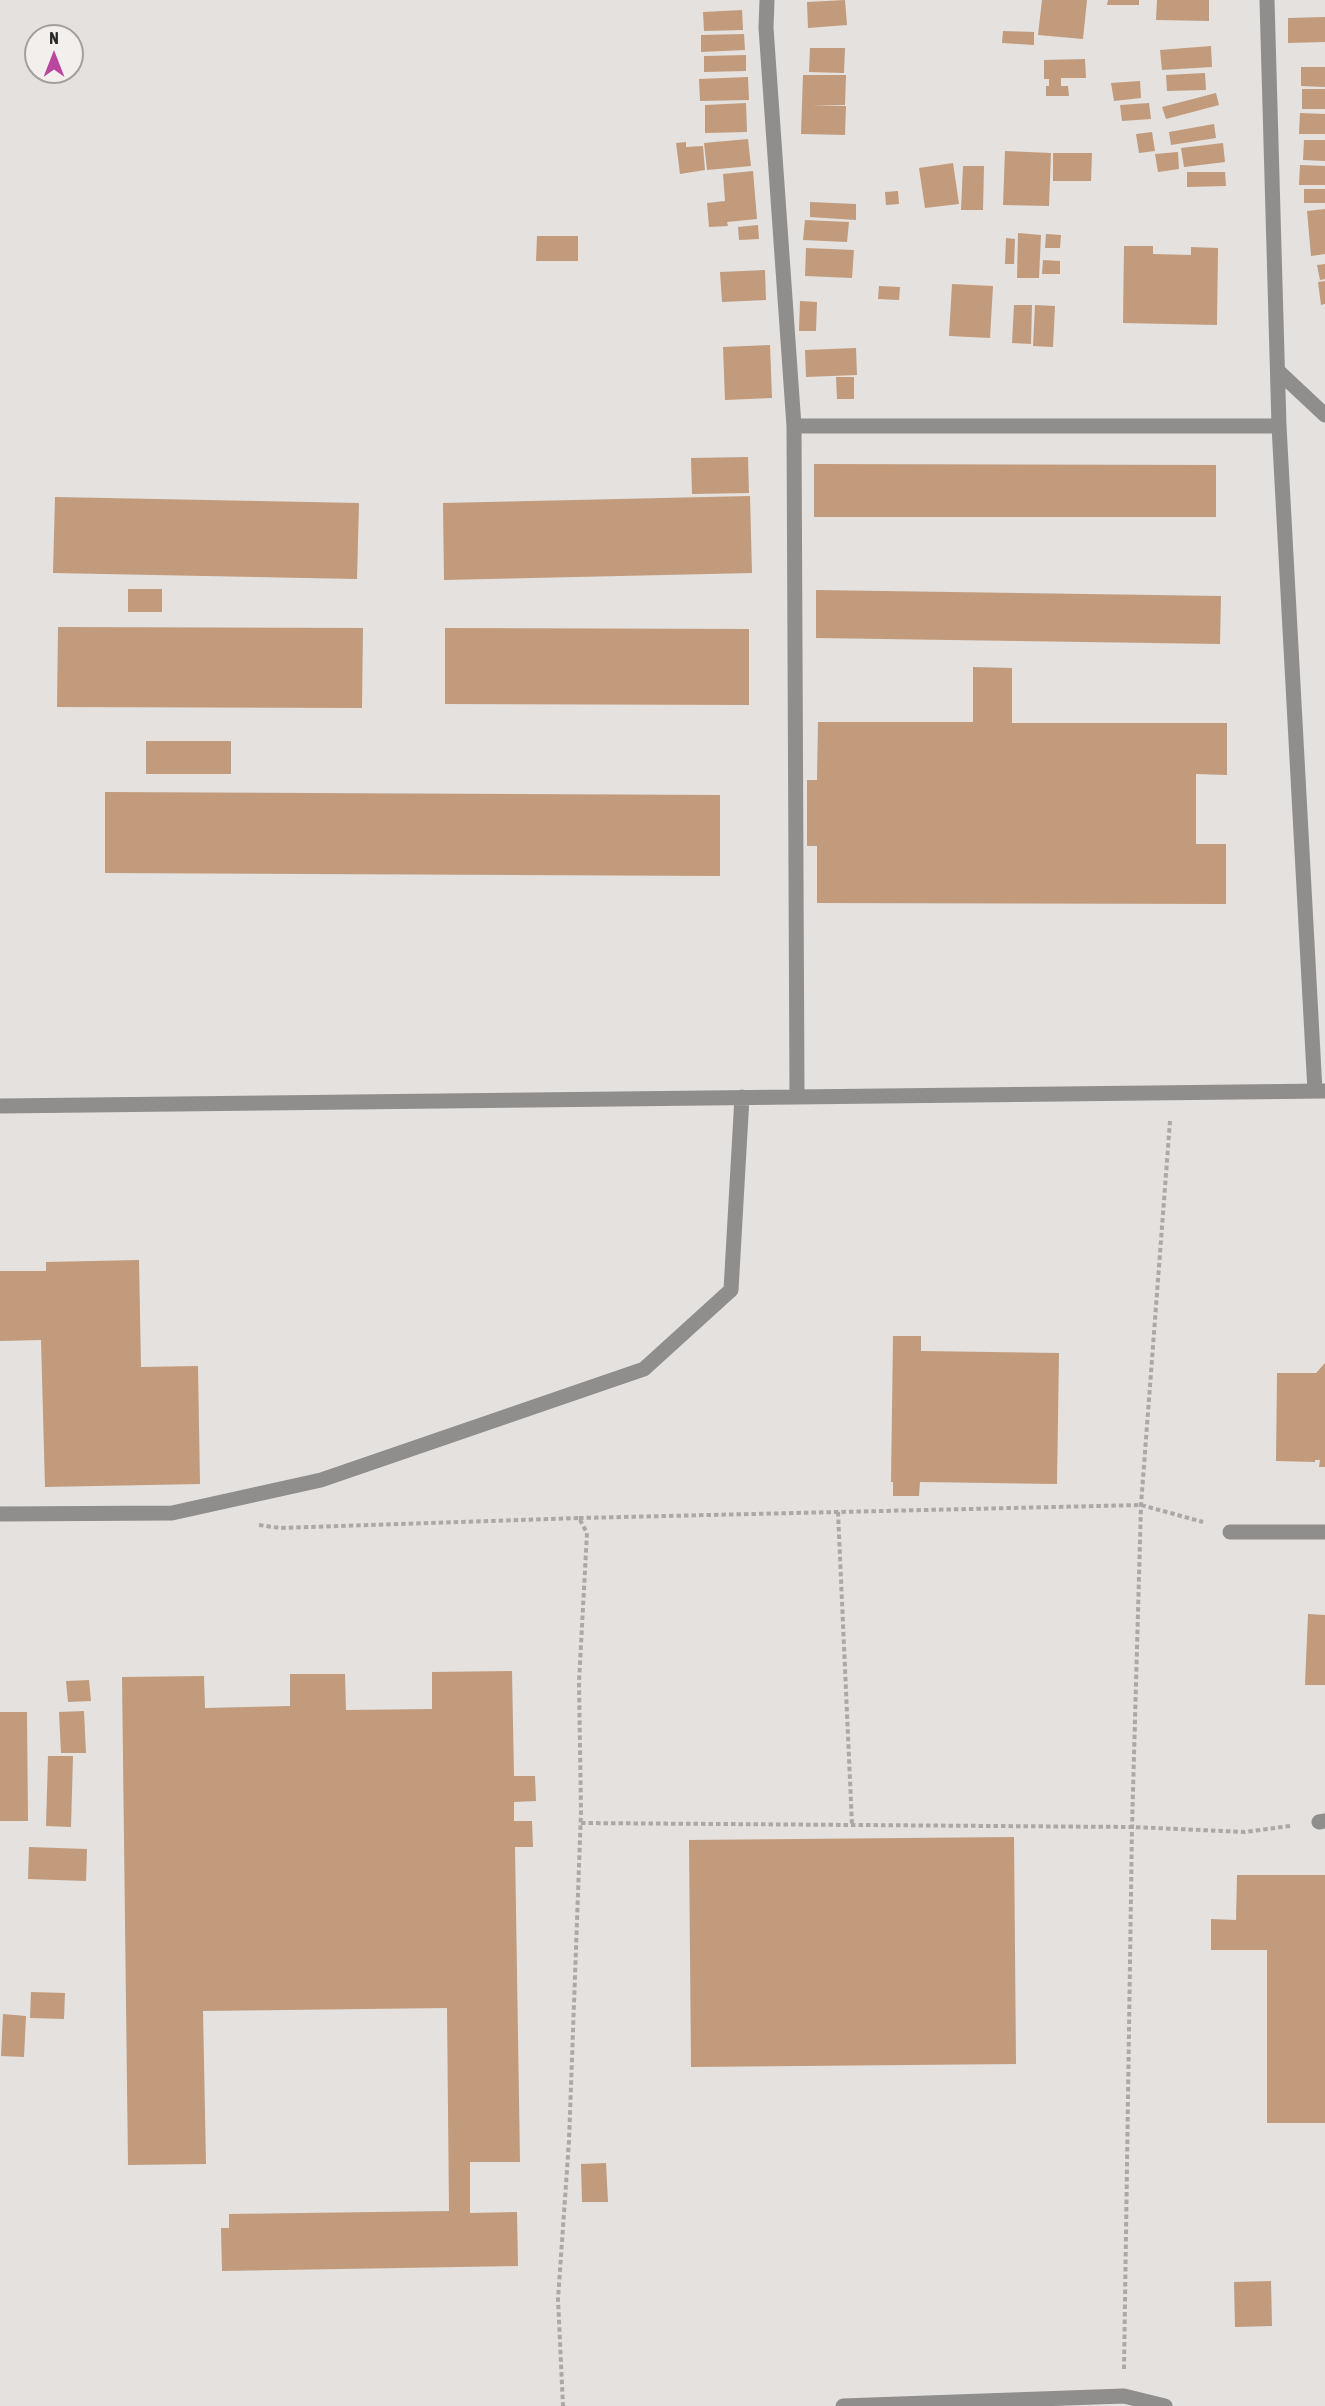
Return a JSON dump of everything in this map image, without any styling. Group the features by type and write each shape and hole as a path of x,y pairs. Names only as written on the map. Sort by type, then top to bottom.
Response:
{"lane":[{"path":"767,0 766,39 794,426 797,1097"},
{"path":"0,1106 1320,1091 1279,426 1267,0"},
{"path":"1278,371 1325,415"},
{"path":"794,426 1279,426"},
{"path":"0,1514 172,1513 321,1480 644,1369 731,1290 742,1097"},
{"path":"1230,1532 1325,1532"},
{"path":"843,2406 1124,2397 1165,2406"}],"path":[{"path":"1124,2397 1132,1827 1141,1505 1172,1092"},
{"path":"248,1523 280,1528 579,1518 1141,1505 1230,1532"},
{"path":"838,1512 852,1825"},
{"path":"563,2406 558,2299 568,2141 581,1823 579,1682 588,1533 579,1518"},
{"path":"581,1823 1132,1827 1245,1832 1322,1821"}],"building":[{"path":"845,0 847,25 808,28 807,2"},
{"path":"1042,0 1087,0 1083,39 1038,35"},
{"path":"1108,0 1139,0 1139,5 1107,5"},
{"path":"1157,0 1209,0 1209,21 1156,20"},
{"path":"742,10 743,30 704,31 703,12"},
{"path":"1325,17 1325,42 1288,43 1288,18"},
{"path":"1003,31 1034,32 1034,45 1002,43"},
{"path":"744,34 745,50 701,52 701,35"},
{"path":"1211,46 1212,67 1162,70 1160,50"},
{"path":"810,48 845,48 844,73 809,72"},
{"path":"746,55 746,71 704,72 704,56"},
{"path":"1085,59 1086,78 1061,78 1061,86 1068,86 1069,96 1046,96 1049,79 1044,79 1044,60"},
{"path":"1301,67 1325,67 1325,87 1301,86"},
{"path":"1205,73 1206,90 1167,91 1166,75"},
{"path":"803,75 846,75 845,105 811,105 846,106 845,135 801,134"},
{"path":"748,77 749,100 700,101 699,79"},
{"path":"1140,81 1141,98 1114,101 1111,83"},
{"path":"1302,89 1325,89 1325,109 1302,109"},
{"path":"1216,93 1219,105 1166,119 1162,107"},
{"path":"746,103 747,132 705,133 705,105"},
{"path":"1149,103 1151,119 1122,121 1120,105"},
{"path":"1300,113 1325,114 1325,134 1299,134"},
{"path":"1214,124 1216,138 1171,145 1169,132"},
{"path":"1152,132 1155,151 1139,153 1136,134"},
{"path":"748,139 751,166 707,170 704,143"},
{"path":"1304,140 1325,140 1325,161 1303,160"},
{"path":"686,142 686,147 703,146 705,170 680,174 676,143"},
{"path":"1223,143 1225,162 1184,167 1181,148"},
{"path":"1005,151 1051,153 1049,206 1003,205"},
{"path":"1178,152 1179,169 1158,172 1155,154"},
{"path":"1053,153 1092,153 1091,181 1053,181"},
{"path":"953,163 959,204 925,208 919,168"},
{"path":"1300,165 1325,166 1325,185 1299,185"},
{"path":"963,166 984,166 983,210 961,210"},
{"path":"753,171 757,219 727,222 728,226 709,227 707,203 725,201 723,174"},
{"path":"1187,172 1225,172 1226,186 1187,187"},
{"path":"1304,189 1325,189 1325,203 1304,203"},
{"path":"898,191 899,204 886,205 885,192"},
{"path":"810,202 856,204 856,220 810,217"},
{"path":"1325,209 1325,254 1311,256 1307,211"},
{"path":"805,220 849,222 847,242 803,240"},
{"path":"758,225 759,239 739,240 738,227"},
{"path":"1018,233 1041,235 1039,278 1017,278"},
{"path":"1046,234 1061,235 1060,248 1045,248"},
{"path":"537,236 578,236 578,261 536,261"},
{"path":"1006,238 1015,239 1014,264 1005,264"},
{"path":"1124,246 1153,246 1153,254 1191,255 1191,247 1218,248 1217,325 1123,323"},
{"path":"806,248 854,250 852,278 805,276"},
{"path":"1043,260 1060,261 1060,274 1042,274"},
{"path":"1325,264 1325,279 1320,280 1317,265"},
{"path":"765,270 766,300 722,302 720,272"},
{"path":"1325,281 1325,304 1321,305 1318,282"},
{"path":"952,284 993,286 990,338 949,336"},
{"path":"879,286 900,287 899,300 878,299"},
{"path":"800,301 817,302 816,331 799,331"},
{"path":"1014,305 1032,305 1031,344 1012,343"},
{"path":"1035,305 1055,306 1053,347 1033,346"},
{"path":"770,345 772,398 725,400 723,347"},
{"path":"856,348 857,375 806,377 805,350"},
{"path":"836,377 854,377 854,399 837,399"},
{"path":"748,457 749,493 692,494 691,458"},
{"path":"814,464 1216,465 1216,517 814,517"},
{"path":"750,496 752,573 444,580 443,503"},
{"path":"55,497 359,503 357,579 53,573"},
{"path":"128,589 162,589 162,612 128,612"},
{"path":"816,590 1221,596 1220,644 816,638"},
{"path":"58,627 363,628 362,708 57,707"},
{"path":"445,628 749,629 749,705 445,704"},
{"path":"973,667 1012,668 1012,723 1227,723 1227,775 1196,774 1196,844 1226,844 1226,904 817,903 817,846 807,846 807,780 817,780 818,722 973,722"},
{"path":"146,741 231,741 231,774 146,774"},
{"path":"105,792 720,795 720,876 105,873"},
{"path":"139,1260 141,1367 198,1366 200,1484 45,1487 41,1340 0,1341 0,1271 46,1271 46,1262"},
{"path":"893,1336 921,1336 921,1351 1059,1353 1057,1484 920,1482 919,1496 893,1496 893,1482 891,1482"},
{"path":"1325,1363 1325,1467 1319,1467 1320,1460 1315,1460 1315,1462 1276,1461 1277,1373 1316,1373"},
{"path":"1308,1614 1325,1615 1325,1685 1305,1685"},
{"path":"512,1671 514,1776 535,1776 536,1801 514,1802 514,1821 532,1821 533,1847 515,1847 520,2162 470,2162 470,2213 517,2212 518,2266 222,2271 221,2228 229,2228 229,2214 449,2211 447,2008 203,2011 206,2164 128,2165 122,1677 204,1676 205,1708 290,1706 290,1674 345,1674 346,1710 432,1709 432,1672"},
{"path":"89,1680 91,1701 68,1702 66,1681"},
{"path":"84,1711 86,1753 61,1753 59,1712"},
{"path":"0,1712 27,1712 28,1821 0,1821"},
{"path":"48,1756 73,1756 71,1827 46,1826"},
{"path":"1014,1837 1016,2064 691,2067 689,1840"},
{"path":"29,1847 87,1849 86,1881 28,1879"},
{"path":"1237,1875 1325,1875 1325,2123 1267,2123 1267,1950 1211,1950 1211,1919 1236,1920"},
{"path":"31,1992 65,1993 64,2019 30,2018"},
{"path":"3,2014 26,2016 24,2057 1,2056"},
{"path":"606,2163 608,2202 582,2202 581,2164"},
{"path":"1271,2281 1272,2326 1235,2327 1234,2282"}]}
